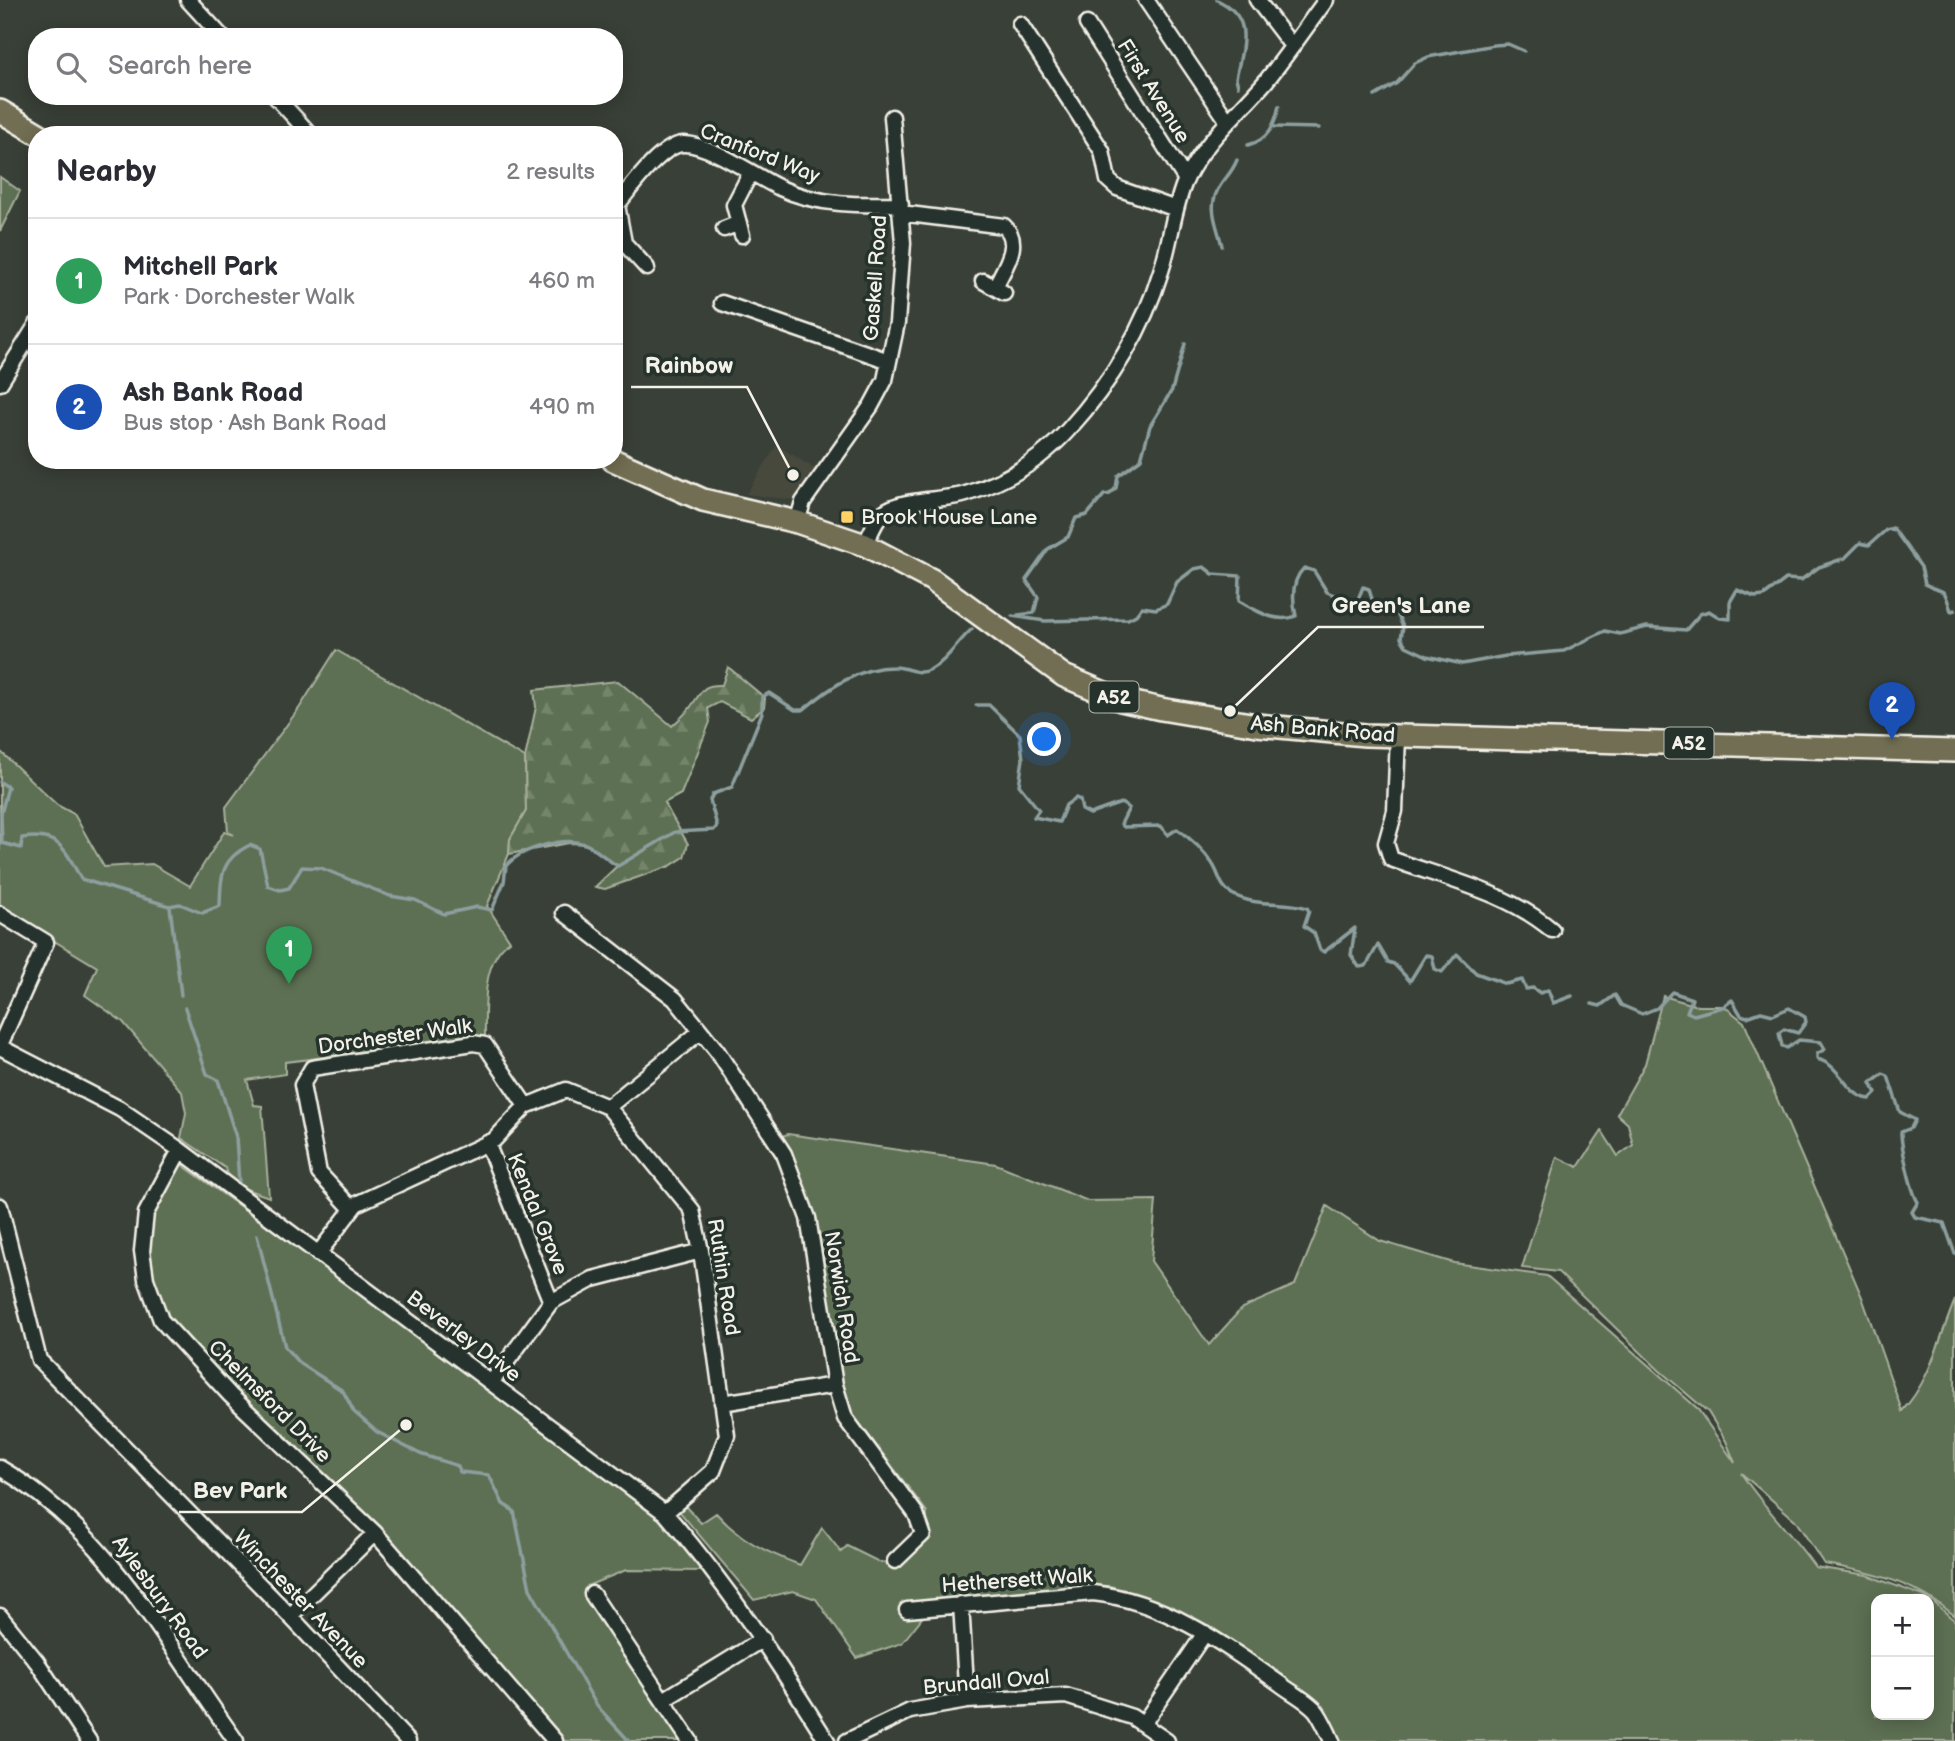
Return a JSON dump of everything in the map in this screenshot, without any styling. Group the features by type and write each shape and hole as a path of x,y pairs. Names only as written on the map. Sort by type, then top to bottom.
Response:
{"highway":[{"path":"0,111 28,128"},
{"name":"Ash Bank Road","path":"623,464 703,500 797,522 865,545 932,580 1028,652 1090,689 1150,707 1228,721 1315,732 1955,751"}],"street":[{"path":"188,0 214,28"},
{"path":"1146,0 1227,120"},
{"path":"1257,0 1292,46"},
{"path":"865,545 877,520 890,509 965,495 1013,475 1035,462 1067,431 1117,367 1137,332 1162,270 1176,209 1186,180 1205,148 1227,120 1265,82 1326,0"},
{"path":"1020,24 1102,151 1108,180 1117,188 1176,209"},
{"name":"First Avenue","path":"1087,24 1186,180"},
{"path":"283,105 302,126"},
{"name":"Gaskell Road","path":"797,522 803,502 871,406 885,380 897,323 903,243 901,209 888,137 892,117"},
{"name":"Cranford Way","path":"623,198 666,151 683,144 712,152 782,189 827,202 901,209 1003,226 1011,233 1014,244 994,287"},
{"path":"724,229 740,229 734,205 751,172"},
{"name":"Cranford Way","path":"623,238 624,243 647,268"},
{"path":"722,303 889,361"},
{"path":"2,377 28,338"},
{"path":"1398,736 1395,811 1386,844 1391,859 1508,900 1532,913 1552,930"},
{"name":"Norwich Road","path":"564,913 674,999 701,1031 784,1154 798,1184 808,1218 835,1385 845,1418 916,1514 923,1534 895,1561"},
{"path":"0,914 46,942 0,1046"},
{"path":"608,1107 701,1031"},
{"name":"Dorchester Walk","path":"352,1209 319,1173 302,1086 312,1068 473,1043 485,1045 526,1105"},
{"name":"Beverley Drive","path":"0,1046 120,1109 180,1150 665,1513 710,1565 763,1639 827,1741"},
{"name":"Ruthin Road","path":"318,1254 352,1209 396,1183 494,1140 526,1105 566,1090 608,1107 692,1210 701,1251 727,1435 713,1471 665,1513"},
{"name":"Kendal Grove","path":"487,1143 551,1302"},
{"name":"Chelmsford Drive","path":"180,1150 146,1213 142,1251 146,1279 161,1320 230,1395 375,1533 555,1741"},
{"name":"Winchester Avenue","path":"0,1206 39,1360 290,1616 408,1741"},
{"path":"491,1383 551,1302 593,1279 701,1251"},
{"path":"722,1404 835,1385"},
{"name":"Aylesbury Road","path":"0,1468 56,1508 93,1540 141,1600 236,1741"},
{"path":"290,1616 375,1533"},
{"name":"Hethersett Walk","path":"907,1610 1093,1593 1122,1597 1167,1612 1205,1633 1316,1710 1332,1741"},
{"path":"592,1594 665,1699 690,1741"},
{"path":"961,1604 967,1701"},
{"path":"0,1616 37,1662 89,1741"},
{"path":"1143,1724 1205,1633"},
{"path":"665,1699 763,1639"},
{"name":"Brundall Oval","path":"847,1741 910,1711 967,1701 1066,1696 1132,1717 1167,1741"}],"shaded area":[{"path":"777,445 815,469 793,500 746,494"}],"green space":[{"path":"0,177 20,191 0,231"},
{"path":"336,650 525,758 526,811 510,839 509,854 487,906 510,941 494,959 490,971 485,1035 481,1039 285,1062 285,1074 247,1080 254,1105 262,1106 269,1197 236,1184 227,1175 225,1168 181,1138 186,1113 182,1092 123,1022 85,995 97,967 0,908 0,751 57,805 74,814 104,867 152,864 190,886 224,832 234,835 228,832 226,807 300,707"},
{"path":"728,667 765,698 764,708 751,718 720,702 708,708 710,722 681,794 664,803 688,844 684,857 670,866 605,889 595,887 617,866 586,844 569,843 509,854 510,839 526,811 525,758 536,707 534,690 618,681 672,726 688,711 704,689 722,685"},
{"path":"1663,996 1698,1006 1724,1006 1744,1022 1862,1297 1902,1411 1927,1372 1955,1300 1955,1616 1934,1601 1934,1594 1923,1594 1877,1575 1824,1564 1795,1520 1741,1473 1815,1567 1867,1575 1918,1594 1871,1594 1871,1720 1934,1720 1934,1602 1955,1621 1955,1741 1339,1741 1320,1706 1206,1624 1159,1603 1110,1586 937,1599 902,1643 857,1658 816,1599 793,1591 754,1600 679,1511 683,1504 701,1523 716,1513 734,1531 754,1544 800,1565 822,1528 841,1552 847,1546 879,1562 895,1563 926,1534 927,1512 851,1412 841,1382 808,1197 796,1166 779,1137 788,1134 996,1164 1088,1201 1156,1200 1151,1261 1209,1345 1242,1308 1295,1285 1327,1206 1380,1241 1454,1263 1547,1276 1697,1408 1735,1463 1726,1441 1708,1412 1659,1370 1558,1272 1522,1268 1557,1157 1578,1167 1602,1131 1618,1156 1633,1145 1628,1124 1617,1114 1645,1064"},
{"path":"181,1164 394,1317 661,1518 702,1571 626,1570 587,1586 585,1595 686,1741 564,1741 345,1493 180,1336 154,1290 148,1247 153,1211"}],"waterway":[{"path":"1217,0 1229,7 1241,23 1243,43 1236,78 1238,86"},
{"path":"1375,96 1397,83 1415,63 1428,57 1508,44 1524,51"},
{"path":"1248,145 1261,139 1270,130 1279,106"},
{"path":"1275,127 1319,128"},
{"path":"1222,246 1214,214 1214,199 1237,160"},
{"path":"1018,615 1034,613 1038,597 1026,580 1048,549 1068,537 1076,518 1087,515 1104,495 1110,494 1116,488 1118,476 1141,459 1150,426 1172,390 1185,344"},
{"path":"1012,616 1045,621 1128,619 1136,615 1142,607 1156,609 1167,604 1177,582 1194,569 1204,567 1213,574 1240,576 1239,601 1267,615 1289,618 1296,616 1294,590 1304,568 1314,571 1327,592 1356,604 1363,587 1369,589 1375,605 1397,613 1403,627 1401,638 1406,646 1427,656 1462,664 1506,656 1564,651 1605,631 1620,634 1647,627 1686,630 1700,614 1709,611 1720,618 1730,619 1730,602 1737,590 1755,597 1764,596 1786,579 1801,580 1819,567 1845,558 1860,543 1869,545 1886,530 1893,528 1921,567 1925,584 1942,591 1951,611 1955,610"},
{"path":"0,782 8,787 1,814 2,843 21,848 22,838 53,840 65,851 81,879 169,906 180,904 202,913 220,906 222,877 228,862 240,850 250,845 260,849 268,886 280,890 289,888 302,867 321,868 390,896 415,900 444,914 477,907 492,910 504,882 506,866 531,849 554,843 576,842 588,845 618,866 675,832 714,830 717,826 710,800 713,794 732,787 762,713 762,697 769,693 795,710 803,710 833,687 868,671 893,667 924,672 941,662 972,629"},
{"path":"976,705 989,705 1020,735 1023,759 1019,785 1039,810 1034,817 1059,822 1066,805 1076,798 1080,800 1082,810 1090,814 1121,803 1129,808 1121,824 1124,827 1161,826 1168,835 1177,829 1205,853 1220,880 1232,894 1251,901 1307,908 1309,911 1304,926 1314,933 1320,950 1324,952 1355,928 1351,955 1359,967 1366,966 1378,945 1388,962 1394,964 1410,981 1426,955 1432,956 1435,969 1442,972 1457,954 1476,973 1506,984 1522,980 1526,989 1533,988 1540,993 1548,990 1553,1003 1572,996"},
{"path":"170,907 181,995"},
{"path":"1592,1004 1600,1006 1615,995 1621,1005 1642,1014 1657,1008 1672,992 1692,999 1687,1012 1694,1015 1723,1007 1732,1000 1741,1015 1747,1017 1761,1012 1773,1015 1789,1008 1805,1017 1806,1022 1798,1033 1784,1029 1779,1033 1782,1046 1787,1048 1799,1040 1821,1042 1825,1049 1817,1054 1817,1059 1832,1067 1849,1087 1862,1097 1870,1099 1876,1093 1871,1083 1883,1074 1888,1076 1900,1112 1915,1120 1911,1128 1901,1132 1907,1168 1918,1202 1912,1212 1915,1217 1944,1223 1955,1254"},
{"path":"185,1008 207,1074 218,1080 236,1137 239,1183"},
{"path":"257,1235 285,1347 298,1362 343,1391 354,1412 377,1432 420,1454 458,1466 460,1472 489,1475 503,1504 514,1511 530,1589 597,1706 629,1741"}],"place":[{"name":"Rainbow","path":"793,475"},
{"name":"Brook House Lane","path":"847,517"},
{"name":"Green's Lane","path":"1230,711"},
{"name":"Ash Bank Road","path":"1892,740"},
{"name":"Mitchell Park","path":"289,984"},
{"name":"Bev Park","path":"406,1425"}]}
